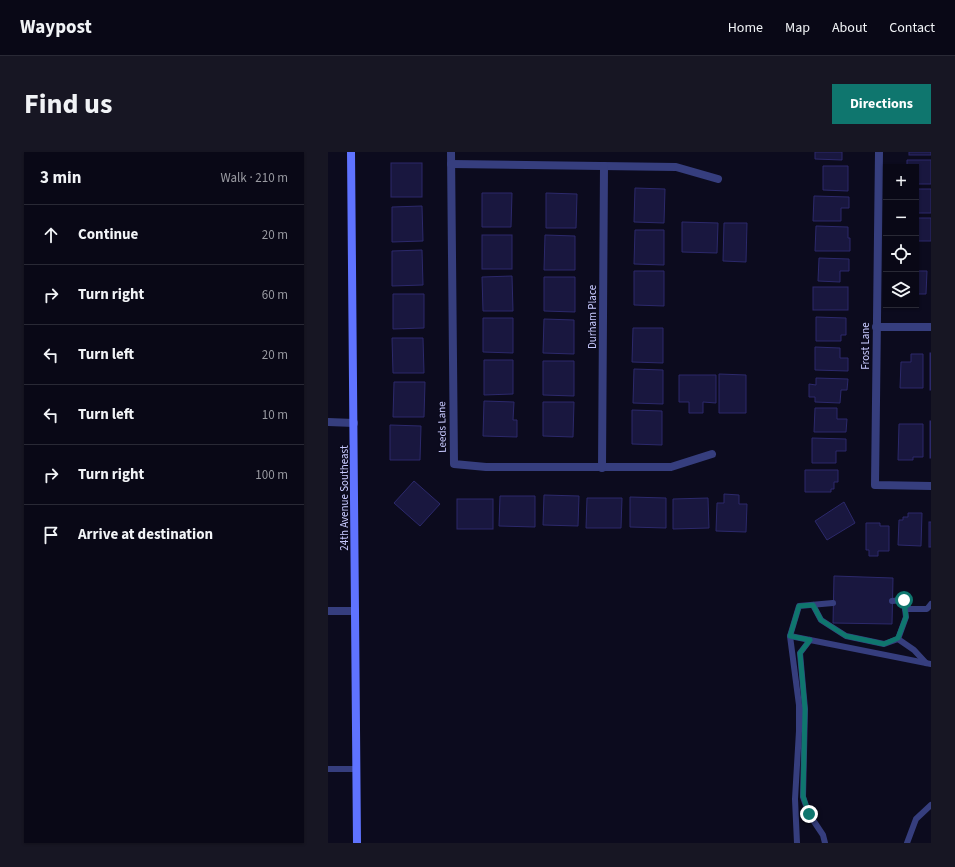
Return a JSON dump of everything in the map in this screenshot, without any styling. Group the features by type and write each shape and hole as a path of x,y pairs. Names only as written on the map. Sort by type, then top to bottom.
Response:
{"street":[{"name":"24th Avenue Southeast","path":"351,152 357,843"},
{"name":"Leeds Lane","path":"451,152 454,464 486,467 671,467 712,454"},
{"name":"Frost Lane","path":"879,152 875,486 931,486"},
{"path":"451,164 676,166 718,179"},
{"name":"Durham Place","path":"602,468 604,166"},
{"path":"876,327 931,327"},
{"path":"328,422 354,423"},
{"path":"328,611 355,611"}],"lane":[{"path":"813,605 821,620 846,636 884,644 898,638 906,617 904,600 892,600"},
{"path":"797,843 795,799 799,705 790,636 799,606 834,603"},
{"path":"905,609 929,606 931,614"},
{"path":"790,636 928,664"},
{"path":"898,638 914,650 928,664"},
{"path":"810,640 800,653 805,709 803,796 809,814 823,834 825,843"},
{"path":"328,769 357,769"},
{"path":"907,843 916,819 931,805"}],"building":[{"path":"815,152 842,152 842,160 815,159"},
{"path":"909,152 931,152 931,155 909,155"},
{"path":"907,160 931,160 931,184 919,184 919,164 907,164"},
{"path":"391,163 422,163 422,197 391,197"},
{"path":"823,166 848,166 848,191 823,190"},
{"path":"635,188 665,189 664,223 634,222"},
{"path":"919,189 931,189 931,213 919,213"},
{"path":"482,193 512,193 511,227 482,227"},
{"path":"546,193 577,194 576,228 546,228"},
{"path":"814,196 849,197 849,208 841,208 841,221 813,221"},
{"path":"422,206 423,241 392,242 392,207"},
{"path":"919,218 931,218 931,241 919,241"},
{"path":"682,222 718,223 717,253 682,252"},
{"path":"724,223 747,223 746,262 723,261"},
{"path":"816,226 848,227 850,251 815,251"},
{"path":"635,230 664,230 664,265 634,264"},
{"path":"482,235 512,235 512,269 482,269"},
{"path":"545,235 575,236 575,270 544,270"},
{"path":"422,250 423,285 392,286 392,251"},
{"path":"819,258 849,259 849,271 840,271 840,282 818,281"},
{"path":"634,271 664,271 664,306 634,305"},
{"path":"919,271 927,271 926,294 919,294"},
{"path":"512,276 513,311 483,311 482,277"},
{"path":"544,277 575,277 575,312 544,311"},
{"path":"813,287 848,287 848,310 813,310"},
{"path":"393,294 424,294 424,328 393,329"},
{"path":"816,317 846,318 846,335 841,335 841,341 816,341"},
{"path":"483,318 513,318 513,353 483,352"},
{"path":"544,319 574,320 574,354 543,353"},
{"path":"633,328 663,328 663,363 632,362"},
{"path":"392,338 423,338 424,373 393,373"},
{"path":"815,347 840,348 840,358 848,358 848,371 815,370"},
{"path":"931,353 931,390 930,390"},
{"path":"911,354 923,354 923,388 900,388 901,362 911,362"},
{"path":"484,360 513,360 513,394 484,395"},
{"path":"543,361 574,361 574,396 543,395"},
{"path":"634,369 663,370 663,404 633,403"},
{"path":"719,374 746,375 746,413 719,413"},
{"path":"679,375 716,375 716,403 703,402 703,413 689,413 689,402 679,402"},
{"path":"816,378 848,379 847,390 841,390 840,403 815,402 815,397 809,397 809,384 816,385"},
{"path":"394,382 425,382 424,417 393,417"},
{"path":"484,401 514,402 513,420 517,420 517,437 483,436"},
{"path":"543,402 574,402 573,437 543,436"},
{"path":"815,408 837,408 837,419 847,419 846,432 814,432"},
{"path":"632,410 662,411 662,445 632,444"},
{"path":"931,421 931,458 930,458"},
{"path":"899,424 923,424 923,457 913,457 913,460 898,460"},
{"path":"390,425 421,426 420,460 390,460"},
{"path":"812,438 846,439 846,451 836,451 836,463 812,463"},
{"path":"805,470 838,470 838,482 834,482 834,489 831,489 831,492 805,492"},
{"path":"414,481 440,504 420,526 394,503"},
{"path":"724,494 739,495 739,504 747,504 746,532 716,531 717,503 724,503"},
{"path":"544,495 579,496 578,526 543,525"},
{"path":"500,496 535,496 535,527 499,526"},
{"path":"630,497 666,498 666,528 630,527"},
{"path":"587,498 622,498 621,528 586,528"},
{"path":"708,498 709,528 673,529 673,499"},
{"path":"457,499 493,499 493,529 457,529"},
{"path":"844,502 855,523 827,540 815,521"},
{"path":"908,513 922,513 921,546 898,545 899,520 903,520 903,517 908,517"},
{"path":"929,522 931,522 931,547 929,547"},
{"path":"866,523 880,523 880,526 889,526 889,551 878,551 878,556 869,556 869,550 866,550"},
{"path":"834,576 893,578 892,624 833,623"}],"route":[{"path":"809,814 803,796 805,709 800,669 800,653 810,640 790,636 799,606 813,605 821,620 846,636 884,644 898,638 906,617 904,600"}]}
